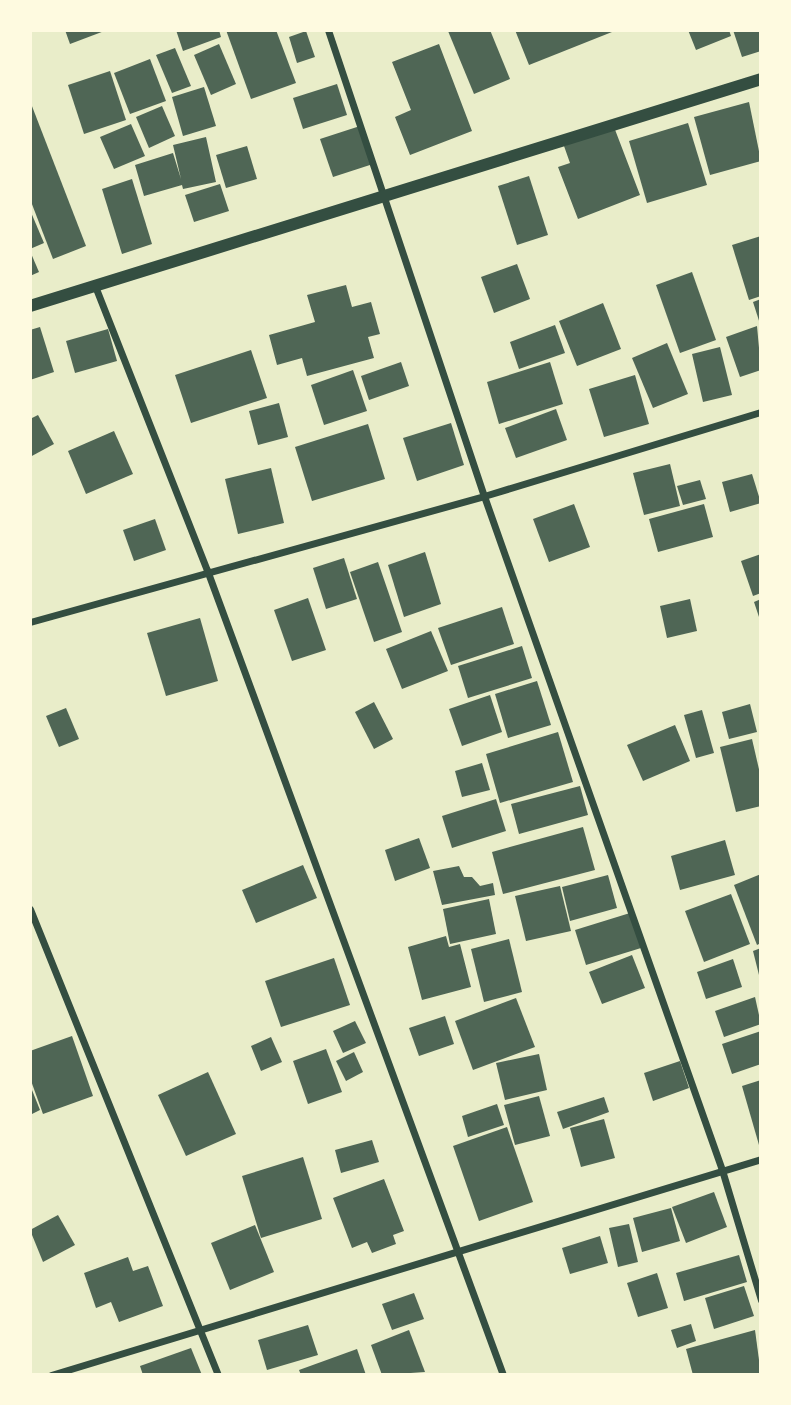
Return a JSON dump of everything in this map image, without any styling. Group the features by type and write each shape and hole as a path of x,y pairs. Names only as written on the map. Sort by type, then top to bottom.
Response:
{"street":[{"path":"328,30 386,195 484,496 722,1170 761,1300"},
{"path":"30,306 761,79"},
{"path":"95,286 207,570 503,1375"},
{"path":"30,622 207,570 484,496 761,412"},
{"path":"30,909 218,1375"},
{"path":"51,1375 761,1159"}],"building":[{"path":"65,30 107,30 70,44"},
{"path":"176,30 219,30 221,37 183,51"},
{"path":"226,30 276,30 296,83 251,99"},
{"path":"490,30 510,79 474,94 448,31"},
{"path":"515,30 617,30 529,65"},
{"path":"688,30 729,30 731,36 696,50"},
{"path":"733,30 761,30 761,51 742,57"},
{"path":"306,31 315,57 297,63 289,37"},
{"path":"219,44 236,84 211,95 194,55"},
{"path":"439,44 472,131 410,155 395,117 411,110 392,62"},
{"path":"175,48 191,86 172,93 156,55"},
{"path":"150,59 166,101 130,114 114,73"},
{"path":"110,71 126,120 84,134 68,85"},
{"path":"337,84 347,115 303,129 293,98"},
{"path":"204,87 216,126 183,136 172,97"},
{"path":"30,101 86,246 53,259 30,199"},
{"path":"749,102 761,161 710,175 694,117"},
{"path":"162,106 175,136 149,148 136,117"},
{"path":"688,123 707,185 647,203 629,141"},
{"path":"131,124 145,156 114,169 100,137"},
{"path":"360,126 373,164 333,177 320,139"},
{"path":"614,127 640,195 578,219 558,167 570,163 564,146"},
{"path":"206,137 216,182 183,189 182,185 144,196 135,165 173,153 181,179 173,145"},
{"path":"247,146 257,179 226,188 216,155"},
{"path":"529,176 548,235 517,245 498,186"},
{"path":"132,179 152,244 122,254 102,189"},
{"path":"220,184 229,211 194,222 185,195"},
{"path":"30,210 44,243 30,249"},
{"path":"761,236 761,296 749,300 732,245"},
{"path":"30,251 39,272 30,276"},
{"path":"517,264 530,299 494,313 481,277"},
{"path":"692,272 716,340 680,353 656,285"},
{"path":"346,285 352,307 371,302 380,334 368,337 374,358 307,376 302,358 277,365 269,335 315,322 307,295"},
{"path":"761,299 761,327 753,302"},
{"path":"603,303 621,349 577,366 559,321"},
{"path":"555,325 565,353 519,369 510,342"},
{"path":"757,326 761,370 740,377 726,337"},
{"path":"40,327 54,372 30,380 30,330"},
{"path":"108,329 117,361 75,373 66,341"},
{"path":"667,343 688,394 653,408 632,358"},
{"path":"720,347 732,395 703,402 692,354"},
{"path":"251,350 267,398 191,423 175,375"},
{"path":"401,362 409,386 369,400 361,376"},
{"path":"550,362 563,404 499,424 487,382"},
{"path":"353,370 367,411 324,425 311,385"},
{"path":"635,375 649,424 604,437 589,389"},
{"path":"279,403 288,437 258,445 249,411"},
{"path":"556,409 567,440 516,458 505,428"},
{"path":"38,415 54,444 30,457 30,419"},
{"path":"451,423 464,465 417,481 403,438"},
{"path":"368,424 385,479 312,501 295,447"},
{"path":"114,431 133,474 86,494 68,451"},
{"path":"670,464 680,506 644,515 633,473"},
{"path":"271,468 284,523 238,534 225,479"},
{"path":"752,474 761,503 730,512 722,482"},
{"path":"700,480 706,499 683,505 677,486"},
{"path":"574,504 590,547 549,562 533,519"},
{"path":"704,504 713,537 658,552 649,519"},
{"path":"155,519 166,550 134,561 123,530"},
{"path":"425,552 441,604 404,617 388,565"},
{"path":"761,554 761,593 753,596 741,561"},
{"path":"344,558 357,599 326,609 313,568"},
{"path":"378,562 402,632 374,642 350,572"},
{"path":"308,598 326,650 292,661 274,610"},
{"path":"690,599 697,631 667,638 660,606"},
{"path":"761,599 761,623 754,602"},
{"path":"502,607 514,644 451,665 438,628"},
{"path":"200,618 218,681 166,696 147,633"},
{"path":"431,631 448,671 402,689 386,649"},
{"path":"522,646 532,678 468,698 458,666"},
{"path":"537,681 551,725 508,738 495,694"},
{"path":"490,695 502,732 462,746 449,709"},
{"path":"374,702 393,739 374,749 355,712"},
{"path":"750,704 757,732 729,739 722,712"},
{"path":"66,708 79,739 59,747 46,716"},
{"path":"702,710 714,753 696,758 684,715"},
{"path":"675,725 690,761 643,781 627,745"},
{"path":"558,732 573,782 500,803 486,754"},
{"path":"752,739 761,778 761,806 736,812 720,747"},
{"path":"482,763 490,790 462,797 455,771"},
{"path":"580,786 588,815 519,834 511,804"},
{"path":"496,799 506,831 452,848 442,816"},
{"path":"583,827 595,870 503,894 492,852"},
{"path":"419,838 430,868 395,881 385,850"},
{"path":"725,840 735,875 680,890 671,856"},
{"path":"303,865 317,898 256,923 242,890"},
{"path":"459,866 464,877 472,877 480,886 493,883 495,895 442,905 433,871"},
{"path":"761,874 761,943 757,945 734,885"},
{"path":"608,875 617,908 570,921 562,887"},
{"path":"560,886 571,931 526,941 515,896"},
{"path":"731,894 750,944 704,962 685,911"},
{"path":"489,899 496,934 450,944 443,909"},
{"path":"630,913 641,948 586,965 575,930"},
{"path":"446,936 449,947 460,944 471,987 422,1000 408,947"},
{"path":"509,939 522,992 484,1002 471,949"},
{"path":"761,948 761,979 760,979 753,951"},
{"path":"632,955 645,988 602,1004 589,972"},
{"path":"334,958 350,1005 281,1027 265,981"},
{"path":"733,959 742,987 706,999 697,972"},
{"path":"755,997 761,1024 724,1037 715,1011"},
{"path":"516,998 535,1047 473,1070 455,1021"},
{"path":"445,1016 454,1044 419,1056 409,1028"},
{"path":"355,1021 366,1043 343,1053 333,1031"},
{"path":"761,1031 761,1064 732,1074 722,1044"},
{"path":"72,1036 93,1096 43,1114 30,1078 30,1051"},
{"path":"271,1037 282,1062 261,1071 251,1046"},
{"path":"326,1049 342,1092 308,1104 293,1061"},
{"path":"354,1052 363,1072 346,1081 336,1061"},
{"path":"539,1054 547,1090 505,1100 496,1063"},
{"path":"680,1061 689,1088 653,1101 644,1073"},
{"path":"208,1072 236,1134 186,1156 158,1095"},
{"path":"761,1080 761,1145 759,1145 742,1086"},
{"path":"30,1085 40,1110 30,1115"},
{"path":"539,1096 550,1136 515,1145 504,1105"},
{"path":"604,1097 609,1112 563,1129 557,1112"},
{"path":"497,1104 504,1125 468,1137 462,1116"},
{"path":"604,1119 615,1158 581,1167 570,1128"},
{"path":"507,1127 533,1202 479,1221 453,1146"},
{"path":"372,1140 379,1162 341,1173 335,1150"},
{"path":"303,1157 322,1219 261,1238 242,1176"},
{"path":"384,1179 404,1231 393,1235 396,1244 372,1253 367,1242 352,1248 333,1198"},
{"path":"714,1192 727,1227 686,1243 672,1207"},
{"path":"671,1208 680,1241 642,1252 633,1218"},
{"path":"58,1215 75,1245 43,1262 30,1230"},
{"path":"629,1224 638,1262 618,1267 609,1228"},
{"path":"255,1225 274,1272 230,1290 211,1243"},
{"path":"600,1236 608,1263 570,1274 562,1248"},
{"path":"739,1255 747,1282 684,1301 676,1273"},
{"path":"128,1257 133,1271 148,1266 163,1306 119,1322 111,1302 96,1308 84,1273"},
{"path":"657,1273 668,1308 638,1317 627,1283"},
{"path":"744,1286 754,1316 714,1329 705,1298"},
{"path":"414,1293 424,1319 392,1330 382,1304"},
{"path":"691,1324 696,1341 677,1348 671,1330"},
{"path":"308,1325 318,1355 267,1370 258,1340"},
{"path":"409,1330 425,1372 382,1375 371,1345"},
{"path":"755,1330 761,1375 693,1375 686,1349"},
{"path":"191,1348 202,1375 143,1375 140,1366"},
{"path":"357,1349 366,1375 301,1375 299,1370"}]}
